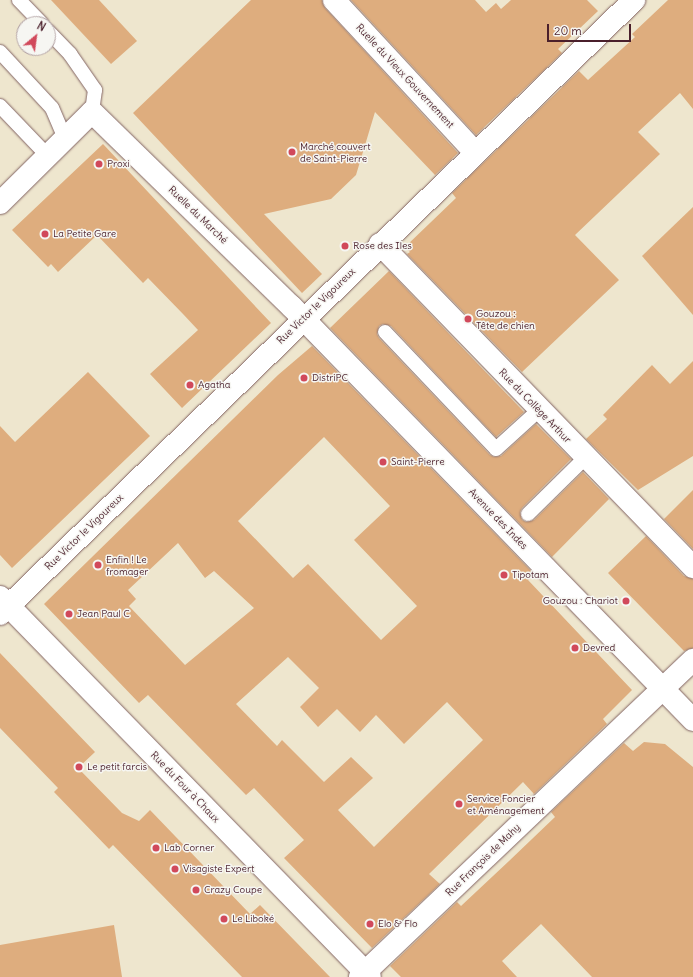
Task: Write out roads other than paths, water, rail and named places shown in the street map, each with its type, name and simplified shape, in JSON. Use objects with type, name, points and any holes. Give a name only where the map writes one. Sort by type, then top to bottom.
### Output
[{"type":"street","name":"Ruelle du Vieux Gouvernement","points":[[334,0],[475,152]]},
{"type":"street","name":"Rue Victor le Vigoureux","points":[[3,606],[634,0]]},
{"type":"street","points":[[0,203],[92,112]]},
{"type":"street","name":"Ruelle du Marché","points":[[92,112],[303,319]]},
{"type":"street","name":"Rue du Collège Arthur","points":[[380,244],[585,458],[693,567]]},
{"type":"street","name":"Avenue des Indes","points":[[303,319],[693,720]]},
{"type":"street","name":"Rue du Four à Chaux","points":[[3,606],[365,975]]},
{"type":"street","name":"Rue François de Mahy","points":[[365,975],[693,660]]},
{"type":"lane","points":[[19,0],[34,16]]},
{"type":"lane","points":[[56,39],[70,54],[95,90],[92,112]]},
{"type":"lane","points":[[0,52],[52,108],[65,139]]},
{"type":"lane","points":[[0,106],[48,156]]},
{"type":"lane","points":[[385,332],[496,449],[539,410]]},
{"type":"lane","points":[[528,514],[585,458]]},
{"type":"place","name":"Marché couvert de Saint-Pierre","points":[[292,152]]},
{"type":"place","name":"Proxi","points":[[99,164]]},
{"type":"place","name":"La Petite Gare","points":[[45,234]]},
{"type":"place","name":"Rose des Iles","points":[[345,246]]},
{"type":"place","name":"Gouzou : Tête de chien","points":[[468,319]]},
{"type":"place","name":"DistriPC","points":[[304,378]]},
{"type":"place","name":"Agatha","points":[[190,385]]},
{"type":"place","name":"Saint-Pierre","points":[[383,462]]},
{"type":"place","name":"Enfin ! Le fromager","points":[[98,565]]},
{"type":"place","name":"Tipotam","points":[[504,575]]},
{"type":"place","name":"Gouzou : Chariot","points":[[626,601]]},
{"type":"place","name":"Jean Paul C","points":[[69,614]]},
{"type":"place","name":"Devred","points":[[575,648]]},
{"type":"place","name":"Le petit farcis","points":[[79,767]]},
{"type":"place","name":"Service Foncier et Aménagement","points":[[459,804]]},
{"type":"place","name":"Lab Corner","points":[[156,848]]},
{"type":"place","name":"Visagiste Expert","points":[[175,869]]},
{"type":"place","name":"Crazy Coupe","points":[[196,890]]},
{"type":"place","name":"Le Liboké","points":[[224,919]]},
{"type":"place","name":"Elo & Flo","points":[[370,924]]}]
